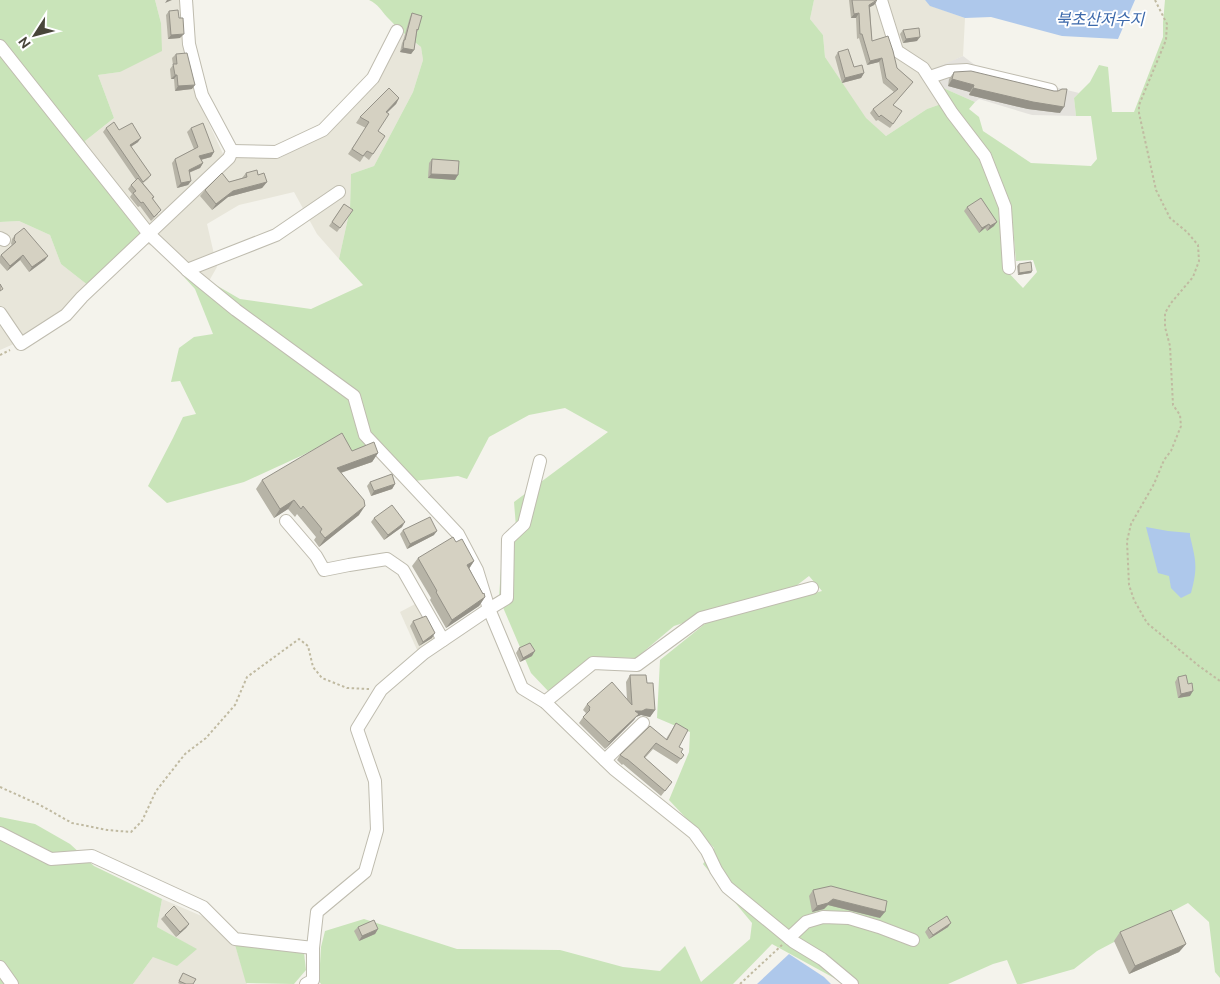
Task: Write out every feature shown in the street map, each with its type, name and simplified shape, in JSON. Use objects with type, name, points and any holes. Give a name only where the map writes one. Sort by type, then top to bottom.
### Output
[{"type":"street","points":[[186,0],[189,44],[202,95],[232,151]]},
{"type":"street","points":[[881,0],[896,51],[924,68],[952,113],[984,156],[1005,207],[1008,268]]},
{"type":"street","points":[[232,151],[276,152],[322,130],[352,102],[373,78],[397,31]]},
{"type":"street","points":[[0,46],[148,234],[187,270],[236,310],[354,396],[365,435],[458,534],[477,570],[489,609],[522,688],[545,702],[614,769],[694,833],[707,850],[716,870],[727,887],[794,942],[822,958],[852,984]]},
{"type":"street","points":[[930,77],[948,71],[967,70],[1051,90]]},
{"type":"street","points":[[0,314],[21,344],[66,314],[229,158],[232,151]]},
{"type":"street","points":[[187,270],[276,235],[339,192]]},
{"type":"street","points":[[306,984],[313,980],[313,948],[317,912],[365,872],[377,830],[375,781],[357,729],[381,690],[424,653],[508,598],[508,539],[524,524],[540,461]]},
{"type":"street","points":[[286,521],[316,556],[324,570],[387,559],[403,570],[443,640]]},
{"type":"street","points":[[545,702],[592,663],[637,665],[701,618],[812,588]]},
{"type":"street","points":[[605,760],[643,723]]},
{"type":"street","points":[[0,833],[51,859],[92,856],[203,907],[235,939],[313,948]]},
{"type":"street","points":[[789,938],[806,922],[823,917],[850,918],[913,940]]},
{"type":"street","points":[[0,967],[12,984]]},
{"type":"path","points":[[1155,0],[1167,24],[1166,40],[1139,105],[1139,113],[1156,190],[1170,218],[1187,232],[1198,245],[1199,260],[1193,277],[1164,313],[1165,327],[1170,346],[1173,405],[1180,415],[1181,426],[1171,451],[1164,460],[1154,484],[1131,524],[1128,541],[1130,585],[1134,600],[1147,623],[1220,681]]},
{"type":"path","points":[[0,787],[72,824],[131,832],[142,821],[156,792],[186,754],[206,738],[235,705],[247,677],[299,639],[308,646],[313,667],[322,678],[347,688],[381,690]]},
{"type":"path","points":[[740,984],[789,938]]},
{"type":"shaded area","points":[[155,0],[193,0],[199,102],[229,167],[239,155],[280,158],[333,128],[402,32],[421,47],[423,60],[413,92],[374,166],[351,174],[350,209],[339,259],[317,234],[294,192],[239,205],[207,224],[217,267],[209,281],[184,277],[156,247],[146,244],[139,232],[109,194],[85,141],[114,118],[98,75],[120,72],[161,23]]},
{"type":"shaded area","points":[[814,0],[925,0],[931,6],[965,18],[963,56],[933,70],[941,104],[927,109],[886,136],[866,119],[825,57],[823,35],[810,19]]},
{"type":"shaded area","points":[[963,56],[979,68],[1079,93],[1074,98],[1076,116],[1032,115],[979,99],[975,102],[941,87],[933,69]]},
{"type":"shaded area","points":[[19,221],[50,235],[61,264],[94,290],[71,319],[0,350],[0,222]]},
{"type":"shaded area","points":[[417,603],[438,639],[418,652],[400,612]]},
{"type":"shaded area","points":[[162,899],[204,917],[235,945],[247,984],[133,984],[153,957],[196,949],[157,927]]},
{"type":"green space","points":[[0,0],[155,0],[161,23],[162,51],[120,72],[98,75],[114,118],[85,141],[109,194],[139,232],[146,244],[89,286],[61,264],[50,235],[19,221],[0,222]]},
{"type":"green space","points":[[369,0],[814,0],[810,19],[823,35],[825,57],[866,118],[886,136],[927,109],[941,104],[981,159],[1000,207],[1004,268],[1023,288],[1037,272],[1033,260],[1016,261],[1011,207],[941,87],[975,102],[969,109],[979,117],[983,131],[1031,163],[1091,166],[1097,159],[1091,116],[1076,116],[1074,98],[1090,82],[1099,65],[1108,67],[1112,112],[1134,112],[1163,37],[1165,0],[1220,0],[1220,978],[1215,972],[1209,922],[1188,903],[1097,951],[1074,969],[1021,984],[1017,984],[1007,960],[993,964],[948,984],[845,984],[772,944],[733,984],[321,984],[319,981],[321,947],[325,931],[364,919],[457,949],[560,950],[623,967],[660,971],[685,946],[701,982],[750,939],[752,923],[703,864],[714,848],[669,800],[689,752],[690,732],[657,718],[660,660],[706,623],[822,591],[809,576],[796,586],[674,626],[636,658],[597,657],[549,692],[531,673],[499,598],[503,538],[516,527],[514,502],[608,432],[565,408],[529,415],[489,437],[467,479],[458,476],[414,481],[375,452],[347,451],[343,434],[244,482],[167,503],[148,486],[183,417],[196,414],[180,381],[171,382],[179,348],[194,337],[213,334],[195,289],[184,277],[209,281],[240,299],[311,309],[363,285],[339,259],[350,209],[351,174],[374,166],[413,92],[423,60],[421,47],[395,25],[377,5]]},
{"type":"green space","points":[[0,817],[35,824],[70,844],[94,866],[162,899],[157,927],[197,949],[177,966],[153,957],[133,984],[0,984]]},
{"type":"green space","points":[[235,945],[304,953],[306,970],[294,984],[246,983]]},
{"type":"water","name":"북초산저수지","points":[[925,0],[1135,0],[1118,39],[1062,36],[991,17],[965,18],[930,6]]},
{"type":"water","points":[[1146,527],[1190,533],[1195,564],[1195,577],[1191,593],[1181,598],[1171,588],[1169,576],[1158,573]]},
{"type":"water","points":[[789,954],[824,977],[831,984],[757,984]]},
{"type":"building","points":[[852,0],[877,0],[869,5],[872,41],[888,36],[897,68],[913,82],[893,105],[902,111],[893,124],[881,115],[879,117],[873,109],[898,89],[886,78],[882,58],[870,61],[862,34],[860,34],[859,13],[854,14]]},
{"type":"building","points":[[178,10],[179,18],[183,18],[184,34],[171,35],[169,11]]},
{"type":"building","points":[[412,13],[422,16],[417,29],[414,50],[403,48]]},
{"type":"building","points":[[919,28],[920,37],[906,39],[903,30]]},
{"type":"building","points":[[848,49],[854,67],[862,65],[864,73],[845,78],[838,52]]},
{"type":"building","points":[[187,53],[195,85],[178,86],[173,64],[177,64],[176,54]]},
{"type":"building","points":[[971,71],[1054,91],[1067,89],[1064,107],[973,88],[974,85],[952,79],[954,72]]},
{"type":"building","points":[[389,88],[399,98],[386,112],[389,114],[378,131],[385,136],[373,154],[367,151],[363,156],[352,149],[369,122],[360,117]]},
{"type":"building","points":[[114,122],[119,130],[132,123],[141,138],[130,145],[151,175],[143,182],[106,128]]},
{"type":"building","points":[[203,123],[214,152],[199,156],[203,163],[189,170],[191,181],[181,183],[175,159],[198,147],[191,128]]},
{"type":"building","points":[[432,159],[459,161],[458,175],[431,174]]},
{"type":"building","points":[[257,170],[258,175],[264,173],[267,182],[233,191],[216,204],[205,190],[222,173],[229,182],[247,177],[246,173]]},
{"type":"building","points":[[138,178],[154,197],[152,198],[161,210],[154,217],[143,202],[141,203],[133,193],[136,191],[131,185]]},
{"type":"building","points":[[981,198],[997,222],[982,228],[967,207]]},
{"type":"building","points":[[344,204],[353,210],[340,228],[332,222]]},
{"type":"building","points":[[24,228],[48,256],[32,267],[23,255],[10,266],[1,255],[16,242],[14,240],[15,235]]},
{"type":"building","points":[[1031,262],[1032,271],[1019,273],[1019,264]]},
{"type":"building","points":[[342,433],[352,451],[374,442],[378,453],[337,468],[364,500],[365,506],[325,538],[320,532],[322,529],[303,506],[301,509],[294,500],[280,509],[262,480]]},
{"type":"building","points":[[392,474],[395,484],[374,491],[370,482]]},
{"type":"building","points":[[392,505],[405,522],[388,535],[374,518]]},
{"type":"building","points":[[430,517],[437,531],[410,544],[403,530]]},
{"type":"building","points":[[453,537],[456,542],[462,539],[474,561],[467,565],[485,597],[452,620],[418,558]]},
{"type":"building","points":[[426,616],[435,633],[423,642],[413,621]]},
{"type":"building","points":[[530,643],[535,651],[523,658],[519,648]]},
{"type":"building","points":[[630,675],[646,675],[647,683],[653,683],[655,710],[635,711],[639,714],[609,742],[583,717],[590,710],[587,704],[612,682],[632,705]]},
{"type":"building","points":[[1186,675],[1188,684],[1192,683],[1193,691],[1181,694],[1178,677]]},
{"type":"building","points":[[676,723],[688,730],[679,747],[683,749],[681,752],[684,755],[681,759],[656,743],[644,757],[672,782],[665,791],[620,755],[650,726],[667,740]]},
{"type":"building","points":[[831,886],[887,901],[885,912],[833,899],[828,903],[817,906],[813,890]]},
{"type":"building","points":[[174,906],[189,924],[180,932],[165,915]]},
{"type":"building","points":[[1171,910],[1186,944],[1135,966],[1120,932]]},
{"type":"building","points":[[947,916],[951,923],[933,935],[928,928]]},
{"type":"building","points":[[374,920],[378,929],[362,936],[358,927]]},
{"type":"building","points":[[183,973],[196,979],[193,984],[179,981]]}]
